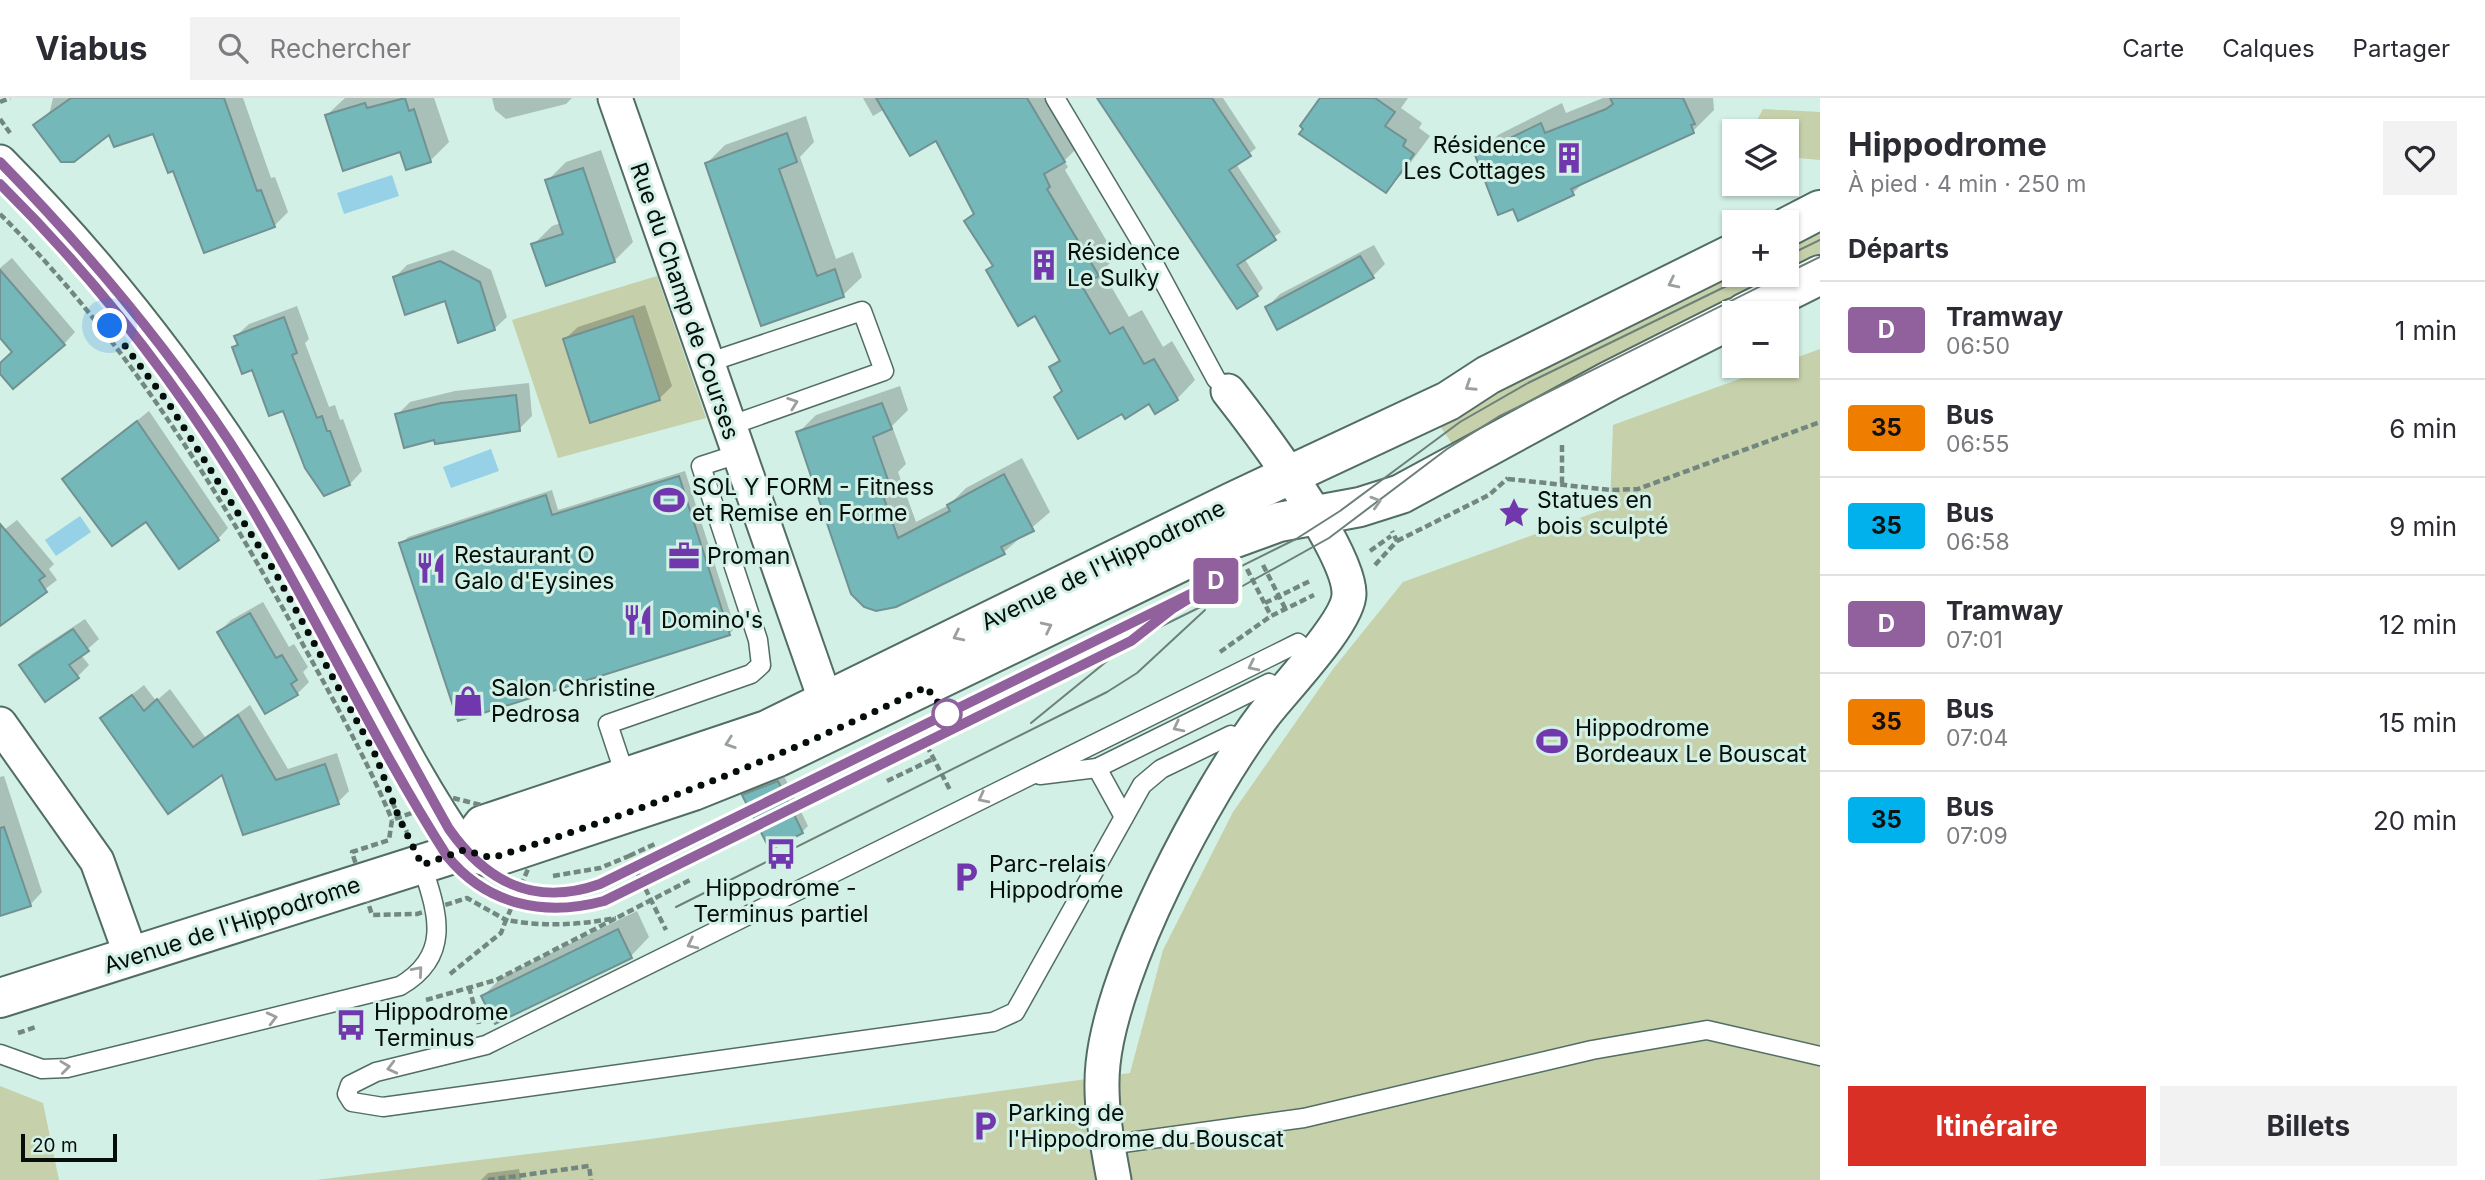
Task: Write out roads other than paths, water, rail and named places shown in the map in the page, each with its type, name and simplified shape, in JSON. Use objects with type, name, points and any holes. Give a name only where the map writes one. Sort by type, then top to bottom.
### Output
[{"type":"street","name":"Rue du Champ de Courses","points":[[615,98],[826,702]]},
{"type":"street","points":[[0,162],[116,287],[228,439],[300,559],[440,813],[464,850]]},
{"type":"street","points":[[1799,221],[1820,210]]},
{"type":"street","name":"Avenue de l'Hippodrome","points":[[0,998],[422,865],[464,850],[483,825],[767,730],[1448,401],[1488,375],[1722,259]]},
{"type":"street","points":[[1768,301],[1820,275]]},
{"type":"street","name":"Avenue de l'Hippodrome","points":[[464,850],[492,858],[734,775],[872,713],[1183,559],[1247,532],[1360,507],[1401,494],[1609,381],[1722,324]]},
{"type":"street","points":[[1114,1180],[1108,1145],[1102,1066],[1117,1000],[1160,895],[1200,818],[1245,744],[1334,629],[1348,603],[1349,593],[1343,565],[1255,425],[1228,391]]},
{"type":"street","points":[[734,775],[822,720],[826,713],[826,702],[839,709],[872,713]]},
{"type":"street","points":[[0,724],[97,861],[132,958]]},
{"type":"lane","points":[[1055,98],[1153,262],[1216,379],[1228,391]]},
{"type":"lane","points":[[626,778],[608,724],[751,674],[761,665],[758,640],[701,466],[733,440],[884,371],[862,311],[707,363]]},
{"type":"lane","points":[[1245,744],[1231,735],[1161,769],[1142,785],[1015,1012],[1007,1017],[993,1022],[383,1107],[352,1102],[348,1094],[351,1085],[376,1072],[486,1045],[1298,643],[1312,655]]},
{"type":"lane","points":[[1023,778],[1097,768],[1269,683],[1282,693]]},
{"type":"lane","points":[[1097,768],[1124,817]]},
{"type":"lane","points":[[0,1054],[42,1069],[67,1068],[400,986],[414,978],[424,965],[438,929],[436,908],[422,865]]},
{"type":"lane","points":[[1108,1145],[1304,1118],[1592,1050],[1689,1031],[1707,1030],[1820,1056]]},
{"type":"water","points":[[392,175],[399,196],[344,214],[337,193]]},
{"type":"water","points":[[491,449],[499,471],[451,488],[443,467]]},
{"type":"water","points":[[80,516],[91,532],[56,556],[45,540]]},
{"type":"tram line","points":[[0,162],[108,281],[206,408],[299,556],[436,810],[461,847],[490,874],[509,884],[545,893],[580,889],[635,868],[1296,539],[1340,511],[1460,422],[1528,383],[1724,287]]},
{"type":"tram line","name":"D","points":[[0,162],[116,287],[191,387],[228,439],[300,559],[449,829],[478,865],[490,874],[520,888],[550,894],[578,892],[600,884],[1219,580],[1172,609],[1131,641],[604,901],[581,907],[546,909],[500,898],[458,870],[434,836],[251,507],[178,397],[104,298],[0,184]]},
{"type":"tram line","points":[[0,184],[104,298],[198,423],[253,510],[396,771],[447,856],[463,873],[498,896],[539,906],[560,907],[604,901],[1239,588],[1329,538],[1447,449],[1498,417],[1759,287]]},
{"type":"tram line","points":[[1799,250],[1820,240]]},
{"type":"tram line","points":[[1799,267],[1820,257]]},
{"type":"tram line","points":[[676,907],[1107,692],[1137,673],[1205,610]]},
{"type":"tram line","points":[[1031,723],[1112,657]]},
{"type":"place","name":"Résidence Les Cottages","points":[[1569,158]]},
{"type":"place","name":"Résidence Le Sulky","points":[[1044,265]]},
{"type":"place","name":"SOL Y FORM - Fitness et Remise en Forme","points":[[669,500]]},
{"type":"place","name":"Statues en bois sculpté","points":[[1514,513]]},
{"type":"place","name":"Proman","points":[[684,556]]},
{"type":"place","name":"Restaurant O Galo d'Eysines","points":[[431,568]]},
{"type":"place","name":"Domino's","points":[[638,620]]},
{"type":"place","name":"Salon Christine Pedrosa","points":[[468,701]]},
{"type":"place","name":"Hippodrome Bordeaux Le Bouscat","points":[[1552,741]]},
{"type":"place","name":"Hippodrome - Terminus partiel","points":[[781,854]]},
{"type":"place","name":"Parc-relais Hippodrome","points":[[966,877]]},
{"type":"place","name":"Hippodrome Terminus","points":[[351,1025]]},
{"type":"place","name":"Parking de l'Hippodrome du Bouscat","points":[[985,1126]]}]
